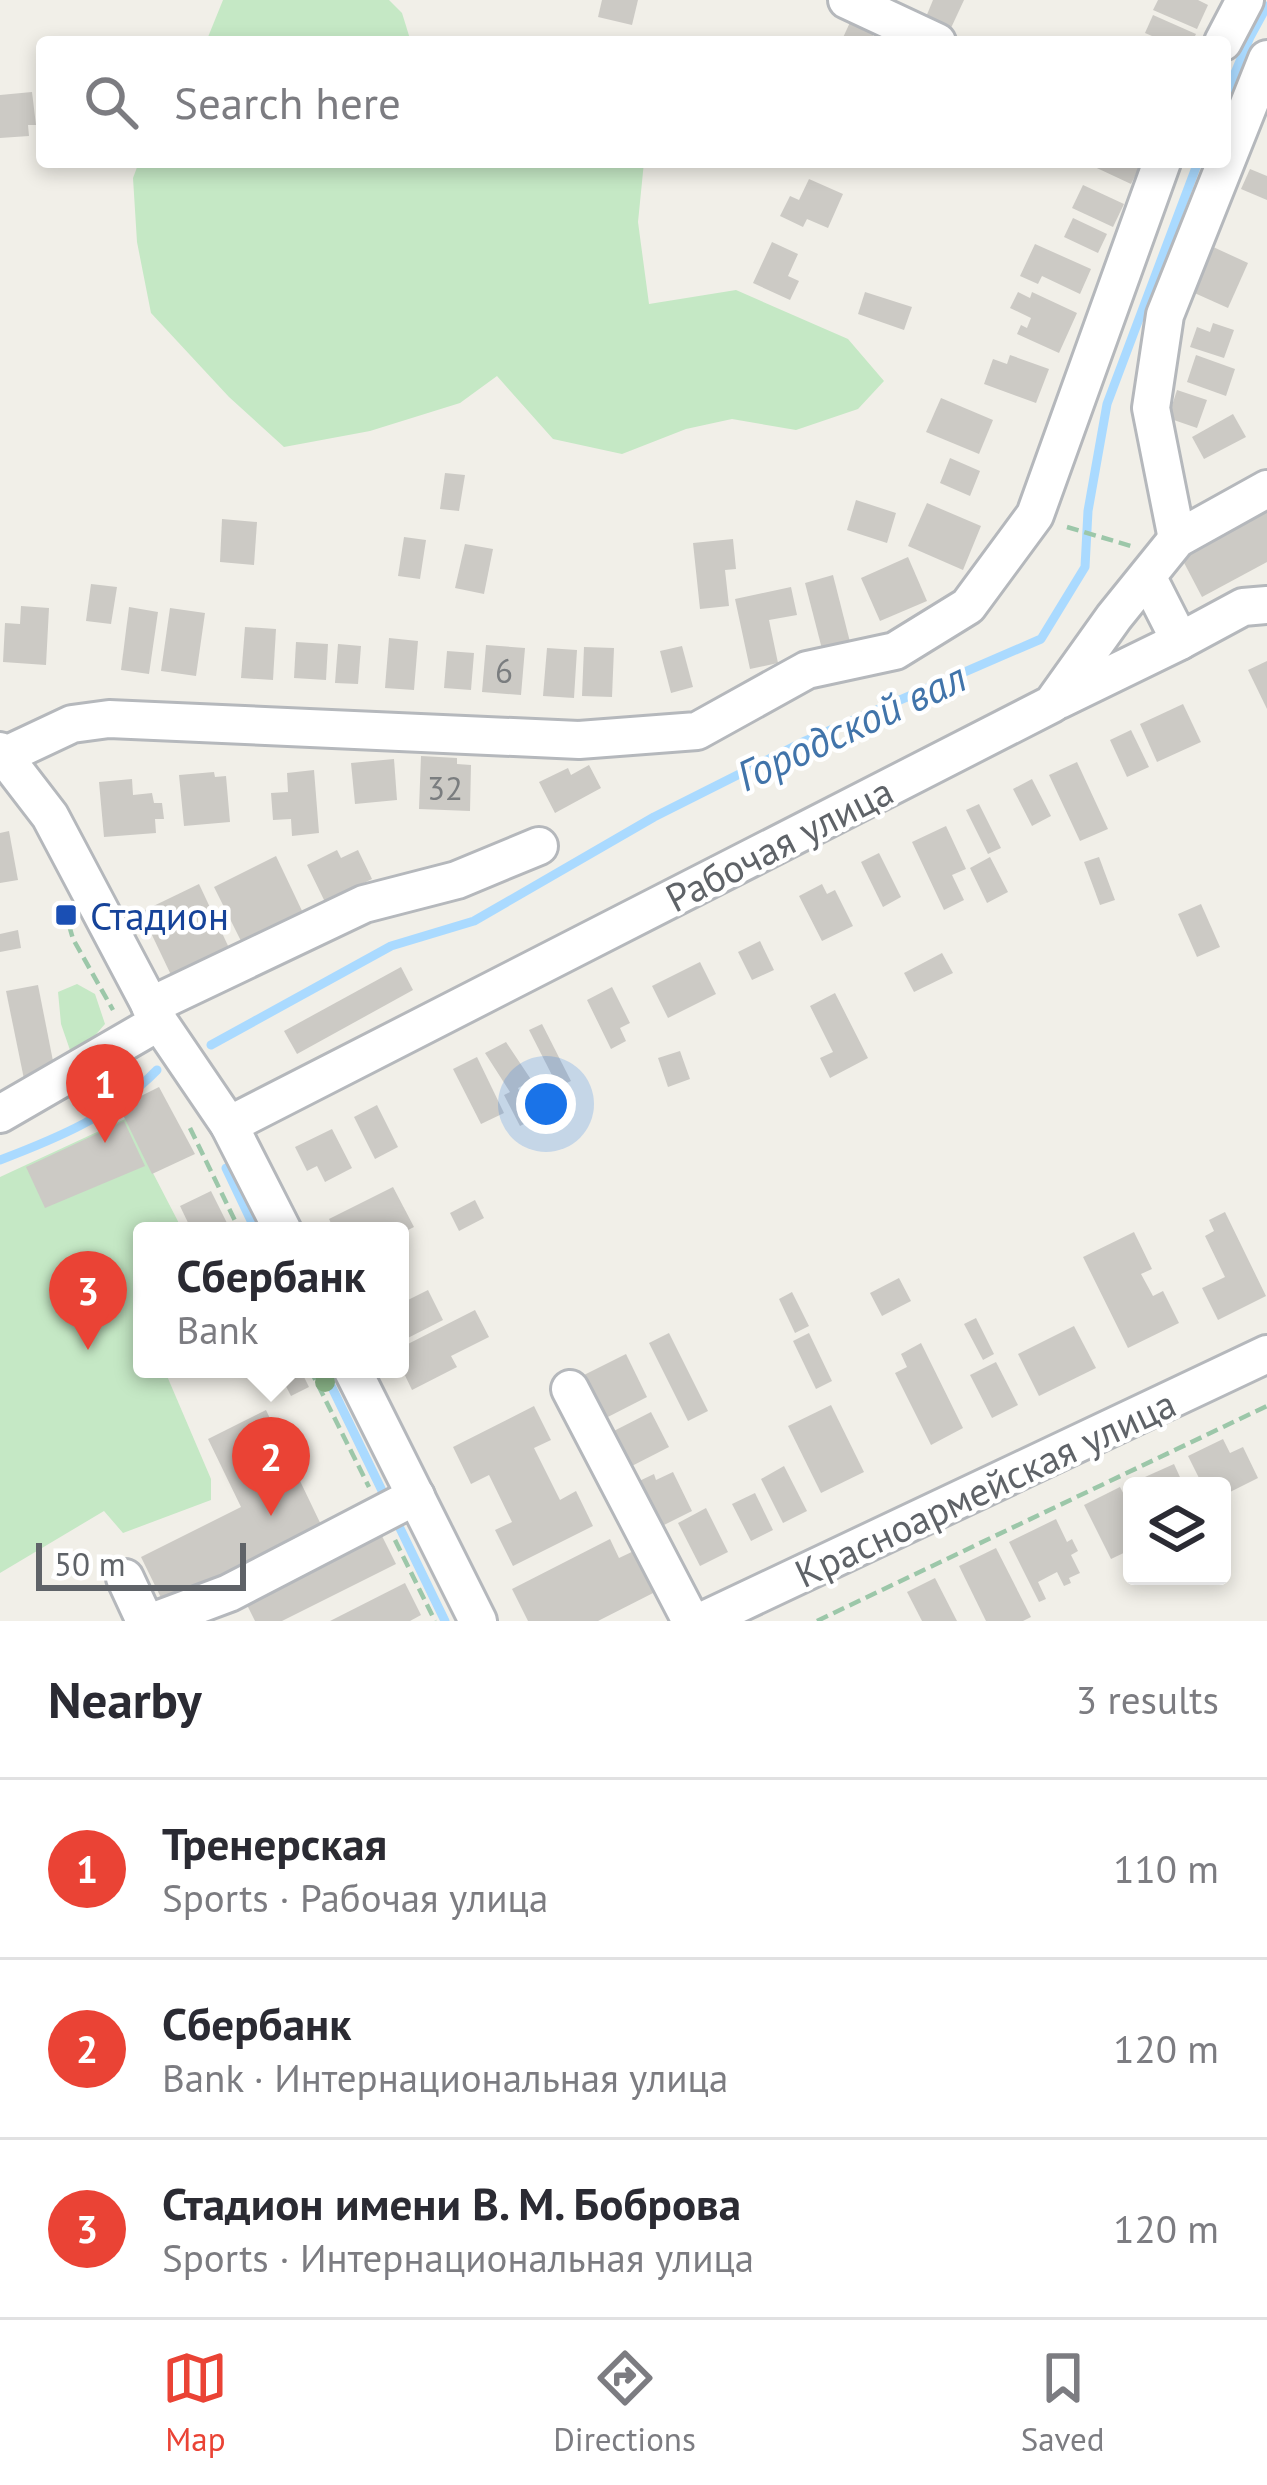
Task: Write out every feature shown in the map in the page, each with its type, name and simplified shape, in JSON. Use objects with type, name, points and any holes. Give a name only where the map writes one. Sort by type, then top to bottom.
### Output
[{"type":"street","points":[[847,0],[925,36]]},
{"type":"street","points":[[1226,36],[1246,0]]},
{"type":"street","points":[[1231,149],[1267,58]]},
{"type":"street","points":[[278,1222],[229,1125],[154,1014],[50,816],[3,753],[72,724],[109,718],[579,740],[697,731],[807,670],[896,651],[968,606],[1035,515],[1160,168]]},
{"type":"street","points":[[1177,538],[1150,408],[1165,315],[1223,168]]},
{"type":"street","name":"Рабочая улица","points":[[229,1125],[1052,704],[1177,538],[1267,489]]},
{"type":"street","points":[[1148,578],[1180,641]]},
{"type":"street","points":[[1052,704],[1243,608],[1267,605]]},
{"type":"street","points":[[0,1114],[154,1014],[364,904],[457,880],[538,846]]},
{"type":"street","name":"Красноармейская улица","points":[[702,1621],[1267,1354]]},
{"type":"street","points":[[357,1378],[478,1621]]},
{"type":"street","points":[[570,1389],[691,1621]]},
{"type":"street","points":[[154,1621],[229,1593],[416,1496]]},
{"type":"street","points":[[124,1578],[145,1621]]},
{"type":"path","points":[[1070,529],[1116,541]]},
{"type":"path","points":[[217,1184],[236,1222]]},
{"type":"path","points":[[314,1378],[434,1621]]},
{"type":"path","points":[[817,1621],[1267,1406]]},
{"type":"green space","points":[[223,0],[389,0],[402,13],[409,36],[208,36]]},
{"type":"green space","points":[[137,168],[643,168],[638,222],[649,304],[736,290],[848,339],[884,381],[858,409],[796,430],[732,419],[686,429],[622,454],[553,439],[497,376],[460,403],[370,431],[284,447],[229,397],[151,313],[137,242],[133,178]]},
{"type":"green space","points":[[77,984],[95,994],[105,1024],[85,1047],[70,1050],[58,992]]},
{"type":"green space","points":[[125,1119],[178,1222],[133,1222],[133,1378],[168,1378],[211,1479],[211,1500],[123,1533],[104,1511],[0,1573],[0,1177]]},
{"type":"building","points":[[602,0],[638,0],[632,25],[598,17]]},
{"type":"building","points":[[933,0],[964,0],[951,28],[926,17]]},
{"type":"building","points":[[1158,0],[1198,0],[1208,5],[1197,29],[1153,10]]},
{"type":"building","points":[[1153,15],[1196,34],[1152,36],[1145,33]]},
{"type":"building","points":[[852,18],[877,28],[873,36],[844,36]]},
{"type":"building","points":[[32,92],[36,125],[28,125],[29,136],[0,138],[0,95]]},
{"type":"building","points":[[1097,168],[1139,168],[1131,184]]},
{"type":"building","points":[[1250,169],[1267,176],[1267,200],[1241,189]]},
{"type":"building","points":[[809,179],[843,194],[828,228],[807,219],[803,227],[780,216],[790,196],[799,200]]},
{"type":"building","points":[[1083,185],[1124,204],[1113,227],[1072,208]]},
{"type":"building","points":[[1073,218],[1107,234],[1098,253],[1064,237]]},
{"type":"building","points":[[772,242],[798,254],[788,276],[799,281],[790,300],[753,283]]},
{"type":"building","points":[[1035,244],[1091,269],[1080,294],[1042,276],[1038,284],[1020,276]]},
{"type":"building","points":[[1211,246],[1248,263],[1228,308],[1190,291]]},
{"type":"building","points":[[865,292],[912,307],[904,330],[858,314]]},
{"type":"building","points":[[1018,292],[1030,298],[1032,292],[1077,313],[1059,353],[1017,334],[1031,318],[1010,308]]},
{"type":"building","points":[[1213,323],[1234,330],[1224,358],[1190,347],[1197,327],[1210,332]]},
{"type":"building","points":[[1010,355],[1049,369],[1036,403],[984,384],[993,359],[1007,364]]},
{"type":"building","points":[[1196,355],[1235,369],[1226,396],[1187,382]]},
{"type":"building","points":[[1177,390],[1207,400],[1197,428],[1168,418]]},
{"type":"building","points":[[941,398],[993,420],[979,454],[926,432]]},
{"type":"building","points":[[1233,414],[1246,437],[1204,459],[1192,437]]},
{"type":"building","points":[[950,458],[980,471],[970,496],[940,483]]},
{"type":"building","points":[[445,473],[465,475],[459,511],[440,509]]},
{"type":"building","points":[[856,500],[896,513],[887,543],[847,530]]},
{"type":"building","points":[[927,503],[981,526],[963,570],[908,546]]},
{"type":"building","points":[[1267,511],[1267,562],[1202,597],[1181,557]]},
{"type":"building","points":[[222,519],[257,522],[254,565],[220,562]]},
{"type":"building","points":[[404,537],[426,540],[420,579],[398,576]]},
{"type":"building","points":[[733,539],[736,569],[725,570],[729,606],[700,609],[693,543]]},
{"type":"building","points":[[465,544],[493,549],[484,594],[455,588]]},
{"type":"building","points":[[908,557],[927,601],[880,621],[861,578]]},
{"type":"building","points":[[833,575],[850,642],[822,649],[805,583]]},
{"type":"building","points":[[91,584],[117,587],[111,624],[86,621]]},
{"type":"building","points":[[791,587],[797,615],[769,620],[778,663],[750,669],[735,599]]},
{"type":"building","points":[[21,606],[49,608],[46,665],[3,662],[5,623],[20,624]]},
{"type":"building","points":[[129,607],[158,612],[149,674],[121,670]]},
{"type":"building","points":[[170,608],[205,613],[196,676],[161,671]]},
{"type":"building","points":[[245,627],[276,629],[273,680],[241,678]]},
{"type":"building","points":[[389,638],[418,641],[414,690],[385,688]]},
{"type":"building","points":[[296,642],[328,644],[326,680],[294,678]]},
{"type":"building","points":[[338,644],[361,646],[358,684],[335,683]]},
{"type":"building","points":[[486,645],[525,648],[521,695],[482,692]]},
{"type":"building","points":[[682,646],[693,687],[671,693],[660,651]]},
{"type":"building","points":[[584,647],[614,648],[612,697],[582,696]]},
{"type":"building","points":[[547,648],[577,650],[574,698],[543,696]]},
{"type":"building","points":[[447,651],[474,653],[471,690],[444,688]]},
{"type":"building","points":[[1267,661],[1267,709],[1248,670]]},
{"type":"building","points":[[1183,704],[1201,742],[1157,762],[1140,724]]},
{"type":"building","points":[[1131,730],[1149,767],[1127,777],[1110,740]]},
{"type":"building","points":[[421,756],[457,758],[457,764],[471,765],[470,811],[419,809]]},
{"type":"building","points":[[394,759],[397,800],[355,804],[351,763]]},
{"type":"building","points":[[1077,762],[1108,829],[1080,841],[1049,775]]},
{"type":"building","points":[[589,765],[601,788],[555,813],[539,782],[568,768],[571,775]]},
{"type":"building","points":[[314,770],[319,833],[292,836],[291,819],[273,820],[271,793],[288,792],[287,773]]},
{"type":"building","points":[[214,772],[215,777],[226,776],[230,822],[184,826],[179,775]]},
{"type":"building","points":[[132,779],[133,795],[152,793],[154,803],[162,803],[164,819],[155,819],[156,833],[104,837],[99,782]]},
{"type":"building","points":[[1032,779],[1051,816],[1032,826],[1013,789]]},
{"type":"building","points":[[979,804],[1001,848],[988,854],[966,810]]},
{"type":"building","points":[[946,826],[966,869],[952,875],[964,900],[944,910],[912,842]]},
{"type":"building","points":[[9,831],[18,880],[0,883],[0,833]]},
{"type":"building","points":[[337,850],[341,858],[358,850],[372,879],[325,902],[307,865]]},
{"type":"building","points":[[879,853],[901,897],[883,907],[861,862]]},
{"type":"building","points":[[276,856],[304,915],[243,945],[214,887]]},
{"type":"building","points":[[990,857],[1008,892],[987,903],[970,868]]},
{"type":"building","points":[[1099,857],[1115,900],[1100,905],[1084,862]]},
{"type":"building","points":[[199,884],[230,950],[172,977],[141,912]]},
{"type":"building","points":[[822,884],[827,894],[835,890],[853,926],[822,941],[799,896]]},
{"type":"building","points":[[1201,904],[1220,947],[1197,957],[1178,914]]},
{"type":"building","points":[[18,930],[21,948],[0,952],[0,934]]},
{"type":"building","points":[[760,941],[774,970],[752,980],[738,952]]},
{"type":"building","points":[[942,953],[953,973],[914,992],[904,973]]},
{"type":"building","points":[[700,962],[716,994],[668,1018],[652,986]]},
{"type":"building","points":[[401,967],[413,990],[297,1054],[284,1031]]},
{"type":"building","points":[[38,985],[53,1061],[24,1079],[6,991]]},
{"type":"building","points":[[612,987],[630,1023],[620,1028],[626,1041],[611,1049],[587,1000]]},
{"type":"building","points":[[835,993],[868,1058],[830,1078],[820,1058],[833,1052],[810,1006]]},
{"type":"building","points":[[542,1024],[571,1081],[558,1087],[529,1030]]},
{"type":"building","points":[[506,1042],[532,1081],[518,1088],[534,1119],[520,1126],[504,1095],[510,1092],[485,1053]]},
{"type":"building","points":[[680,1051],[690,1079],[668,1087],[658,1058]]},
{"type":"building","points":[[477,1057],[504,1113],[481,1124],[453,1069]]},
{"type":"building","points":[[159,1087],[195,1154],[152,1174],[119,1107]]},
{"type":"building","points":[[377,1105],[398,1147],[375,1159],[354,1117]]},
{"type":"building","points":[[124,1121],[145,1166],[45,1208],[26,1167]]},
{"type":"building","points":[[332,1129],[352,1168],[325,1182],[317,1166],[307,1171],[295,1147]]},
{"type":"building","points":[[393,1187],[414,1227],[409,1230],[409,1222],[329,1219]]},
{"type":"building","points":[[211,1191],[226,1222],[188,1222],[180,1206]]},
{"type":"building","points":[[475,1200],[484,1218],[459,1231],[450,1213]]},
{"type":"building","points":[[1225,1212],[1266,1296],[1218,1320],[1202,1288],[1225,1277],[1205,1236],[1214,1231],[1209,1220]]},
{"type":"building","points":[[1134,1232],[1152,1269],[1141,1274],[1153,1296],[1163,1291],[1179,1323],[1128,1348],[1083,1257]]},
{"type":"building","points":[[899,1278],[911,1301],[882,1316],[870,1293]]},
{"type":"building","points":[[428,1290],[443,1320],[409,1337],[409,1300]]},
{"type":"building","points":[[792,1292],[809,1326],[795,1333],[779,1299]]},
{"type":"building","points":[[475,1310],[489,1337],[451,1356],[457,1367],[412,1390],[406,1378],[409,1343]]},
{"type":"building","points":[[976,1318],[994,1354],[983,1360],[964,1324]]},
{"type":"building","points":[[1074,1326],[1096,1368],[1039,1396],[1018,1354]]},
{"type":"building","points":[[669,1333],[708,1411],[688,1421],[649,1343]]},
{"type":"building","points":[[809,1333],[832,1381],[816,1389],[793,1341]]},
{"type":"building","points":[[921,1343],[963,1428],[931,1445],[895,1373],[907,1367],[901,1354]]},
{"type":"building","points":[[626,1354],[647,1397],[598,1422],[576,1379]]},
{"type":"building","points":[[996,1362],[1018,1405],[992,1418],[970,1375]]},
{"type":"building","points":[[282,1378],[304,1378],[309,1387],[291,1396]]},
{"type":"building","points":[[831,1405],[864,1472],[821,1493],[788,1426]]},
{"type":"building","points":[[534,1406],[551,1440],[534,1448],[560,1500],[576,1491],[593,1526],[513,1566],[495,1530],[512,1522],[489,1475],[471,1484],[453,1447]]},
{"type":"building","points":[[266,1410],[325,1533],[167,1610],[141,1557],[241,1507],[208,1439]]},
{"type":"building","points":[[651,1412],[669,1447],[624,1470],[606,1435]]},
{"type":"building","points":[[1223,1439],[1230,1453],[1243,1447],[1258,1478],[1231,1492],[1231,1477],[1198,1477],[1188,1456]]},
{"type":"building","points":[[1174,1464],[1180,1477],[1145,1477]]},
{"type":"building","points":[[784,1466],[807,1511],[783,1523],[761,1479]]},
{"type":"building","points":[[673,1472],[692,1511],[658,1528],[635,1483]]},
{"type":"building","points":[[1120,1487],[1123,1553],[1111,1559],[1084,1505]]},
{"type":"building","points":[[755,1493],[773,1530],[751,1541],[732,1504]]},
{"type":"building","points":[[706,1508],[728,1552],[700,1566],[678,1523]]},
{"type":"building","points":[[1056,1519],[1067,1542],[1072,1539],[1078,1551],[1071,1555],[1080,1573],[1064,1586],[1057,1572],[1038,1582],[1046,1599],[1039,1602],[1009,1542]]},
{"type":"building","points":[[382,1536],[396,1564],[282,1621],[255,1621],[246,1603]]},
{"type":"building","points":[[610,1539],[619,1558],[638,1549],[659,1590],[598,1621],[528,1621],[512,1589]]},
{"type":"building","points":[[996,1548],[1031,1617],[1023,1621],[986,1621],[959,1566]]},
{"type":"building","points":[[935,1578],[957,1621],[922,1621],[907,1592]]},
{"type":"building","points":[[405,1583],[421,1615],[410,1621],[330,1621]]},
{"type":"waterway","name":"Городской вал","points":[[1231,83],[1267,6]]},
{"type":"waterway","name":"Городской вал","points":[[211,1045],[391,946],[474,921],[654,817],[803,742],[1041,639],[1085,567],[1088,511],[1107,404],[1196,168]]},
{"type":"waterway","name":"Городской вал","points":[[0,1160],[103,1112],[157,1070]]},
{"type":"waterway","points":[[226,1168],[252,1222]]},
{"type":"waterway","points":[[327,1378],[388,1503]]},
{"type":"waterway","points":[[395,1518],[445,1621]]},
{"type":"place","name":"Стадион","points":[[66,915]]},
{"type":"place","name":"Тренерская","points":[[105,1143]]},
{"type":"place","name":"Стадион имени В. М. Боброва","points":[[88,1350]]},
{"type":"place","name":"Сбербанк","points":[[271,1516]]}]
